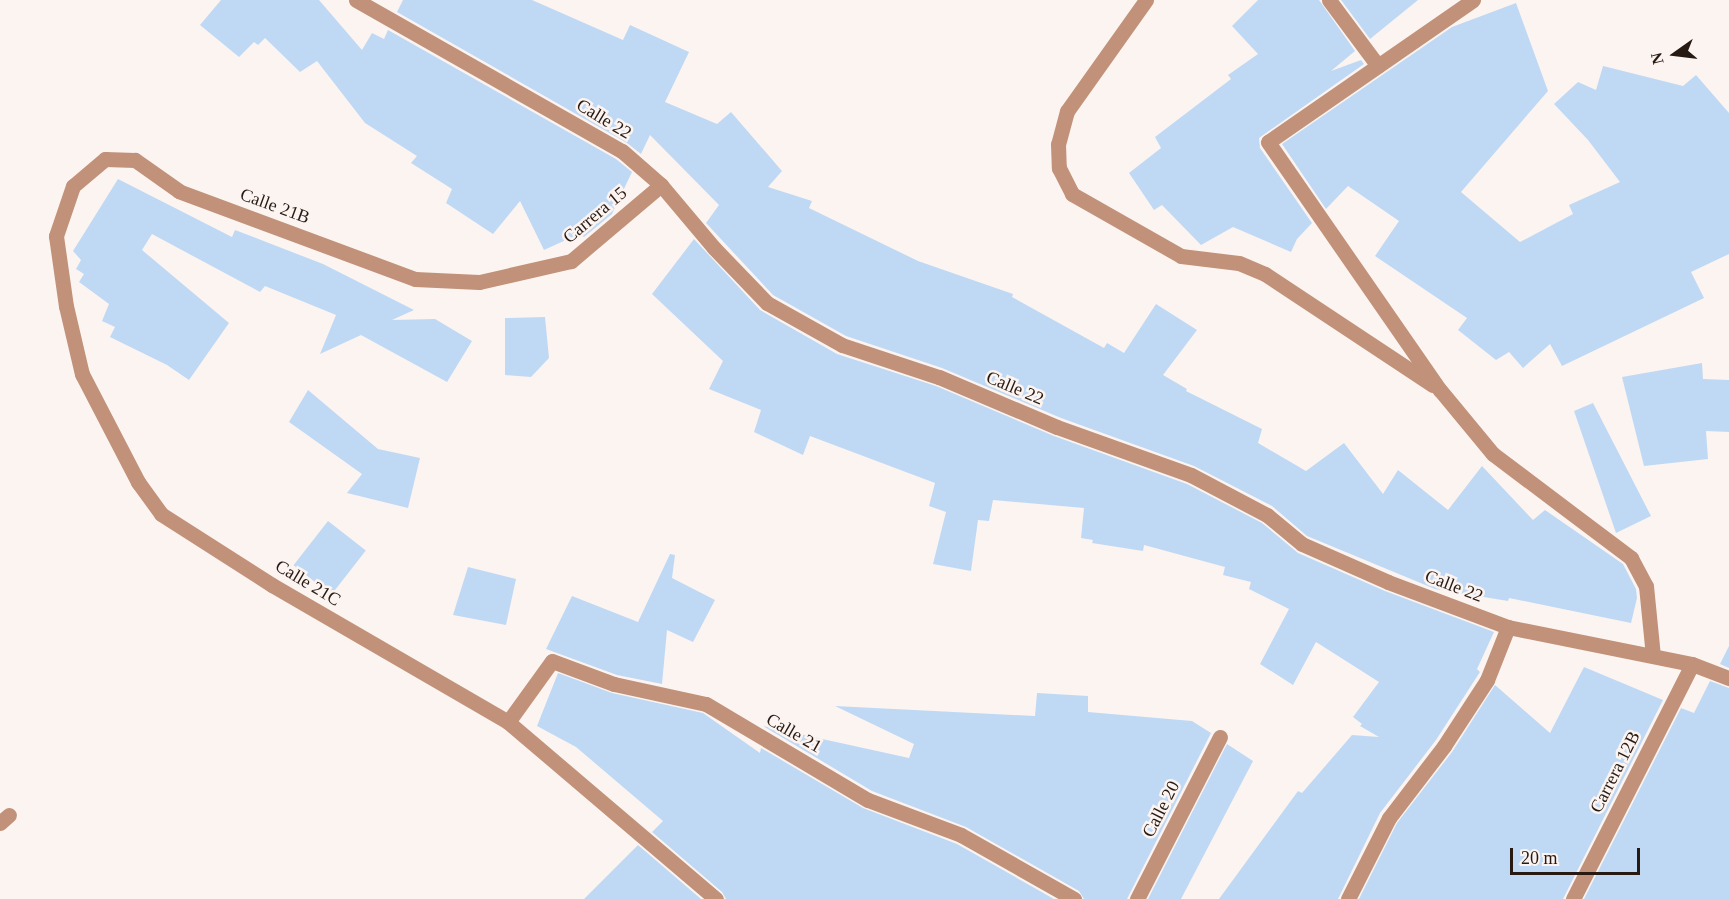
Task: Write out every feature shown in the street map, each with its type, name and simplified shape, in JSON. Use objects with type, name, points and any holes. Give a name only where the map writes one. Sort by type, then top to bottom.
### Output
[{"type":"street","name":"Calle 22","points":[[356,0],[622,151],[661,185],[714,248],[767,303],[842,345],[939,377],[1057,427],[1191,475],[1267,514],[1302,544],[1388,582],[1508,627],[1692,664],[1729,678]]},
{"type":"street","points":[[1146,0],[1067,111],[1059,144],[1059,168],[1072,194],[1181,256],[1239,263],[1265,274],[1440,390]]},
{"type":"street","points":[[1329,0],[1378,66]]},
{"type":"street","points":[[1473,0],[1268,142],[1440,390],[1493,454],[1631,558],[1646,586],[1653,656]]},
{"type":"street","name":"Calle 21B","points":[[73,186],[105,159],[135,160],[179,191],[415,279],[479,282]]},
{"type":"street","name":"Carrera 15","points":[[479,282],[571,261],[661,185]]},
{"type":"street","name":"Calle 21C","points":[[73,186],[56,236],[66,306],[82,374],[138,482],[161,514],[272,585],[508,722],[717,899]]},
{"type":"street","points":[[1348,899],[1389,818],[1444,746],[1487,680],[1508,627]]},
{"type":"street","name":"Calle 21","points":[[508,722],[552,661],[614,684],[706,704],[868,800],[962,835],[1074,899]]},
{"type":"street","name":"Carrera 12B","points":[[1573,899],[1692,664]]},
{"type":"street","name":"Calle 20","points":[[1137,899],[1220,737]]},
{"type":"building","points":[[221,0],[319,0],[362,50],[372,33],[384,39],[388,30],[616,159],[632,172],[612,214],[584,237],[579,234],[544,250],[520,201],[493,234],[446,203],[452,189],[411,163],[417,156],[365,123],[317,61],[300,72],[265,38],[258,45],[254,42],[239,57],[200,25]]},
{"type":"building","points":[[403,0],[532,0],[623,40],[630,25],[689,52],[665,102],[717,124],[731,112],[782,171],[768,187],[812,201],[809,208],[918,261],[1013,294],[1012,297],[1104,348],[1107,343],[1124,353],[1156,304],[1197,330],[1163,375],[1187,389],[1186,391],[1262,429],[1258,443],[1306,471],[1344,443],[1383,494],[1398,470],[1448,510],[1482,466],[1533,520],[1545,510],[1623,564],[1636,589],[1637,598],[1631,623],[1509,598],[1508,601],[1435,589],[1307,536],[1272,506],[1194,466],[1061,418],[942,368],[846,336],[773,295],[706,223],[719,205],[650,135],[641,154],[627,143],[397,12]]},
{"type":"building","points":[[1258,0],[1319,0],[1355,51],[1331,71],[1361,60],[1364,64],[1259,138],[1260,148],[1312,223],[1297,239],[1291,252],[1233,227],[1201,245],[1162,205],[1154,210],[1129,173],[1161,148],[1155,137],[1231,79],[1228,75],[1258,54],[1232,26]]},
{"type":"building","points":[[1341,0],[1418,0],[1370,39]]},
{"type":"building","points":[[1516,3],[1548,91],[1461,192],[1520,242],[1573,214],[1569,205],[1620,182],[1588,140],[1554,104],[1578,82],[1596,90],[1603,66],[1683,86],[1696,75],[1729,113],[1729,254],[1691,272],[1704,298],[1562,366],[1550,344],[1523,368],[1509,352],[1496,360],[1458,330],[1467,318],[1375,256],[1399,221],[1348,186],[1326,209],[1282,144],[1452,27]]},
{"type":"building","points":[[118,179],[232,237],[235,230],[323,264],[414,310],[392,320],[435,319],[472,341],[447,382],[361,335],[320,354],[336,315],[265,286],[260,292],[152,234],[142,250],[229,323],[189,380],[167,365],[110,337],[115,327],[102,321],[109,304],[79,282],[84,274],[76,269],[81,260],[73,251]]},
{"type":"building","points":[[694,239],[760,310],[837,354],[936,386],[1054,436],[1187,484],[1262,523],[1298,553],[1385,591],[1494,632],[1477,669],[1480,672],[1436,740],[1380,813],[1338,899],[1219,899],[1298,791],[1302,793],[1352,735],[1379,737],[1360,726],[1362,724],[1353,717],[1379,682],[1316,642],[1293,685],[1260,664],[1289,609],[1249,589],[1251,582],[1223,575],[1225,567],[1144,545],[1143,551],[1092,543],[1093,540],[1081,538],[1084,508],[993,500],[989,521],[978,520],[971,571],[933,564],[946,512],[929,506],[935,483],[810,436],[803,455],[754,432],[761,410],[709,389],[723,361],[652,294]]},
{"type":"building","points":[[545,317],[549,358],[531,377],[505,375],[505,318]]},
{"type":"building","points":[[1702,363],[1703,379],[1729,380],[1729,432],[1706,431],[1708,459],[1644,466],[1622,377]]},
{"type":"building","points":[[308,390],[378,449],[420,458],[408,508],[347,493],[362,474],[289,422]]},
{"type":"building","points":[[1593,403],[1651,516],[1616,533],[1574,411]]},
{"type":"building","points":[[328,521],[366,551],[331,595],[294,565]]},
{"type":"building","points":[[670,554],[675,555],[672,578],[715,600],[693,642],[667,630],[662,684],[617,675],[546,649],[572,596],[638,622]]},
{"type":"building","points":[[468,567],[516,579],[506,625],[453,615]]},
{"type":"building","points":[[1729,646],[1729,668],[1720,664]]},
{"type":"building","points":[[1584,667],[1663,700],[1563,899],[1359,899],[1397,823],[1452,752],[1495,685],[1550,733]]},
{"type":"building","points":[[558,673],[612,693],[703,713],[760,753],[761,748],[863,808],[957,844],[1054,899],[726,899],[722,892],[652,832],[663,821],[576,747],[537,726]]},
{"type":"building","points":[[1710,681],[1729,688],[1729,899],[1584,899],[1681,708],[1694,713]]},
{"type":"building","points":[[1037,693],[1088,696],[1088,712],[1192,721],[1211,733],[1127,899],[1084,899],[1079,891],[966,827],[872,791],[763,726],[909,758],[914,744],[835,706],[1035,716]]},
{"type":"building","points":[[1227,744],[1253,761],[1181,899],[1148,899]]},
{"type":"building","points":[[638,845],[701,899],[584,899]]}]
